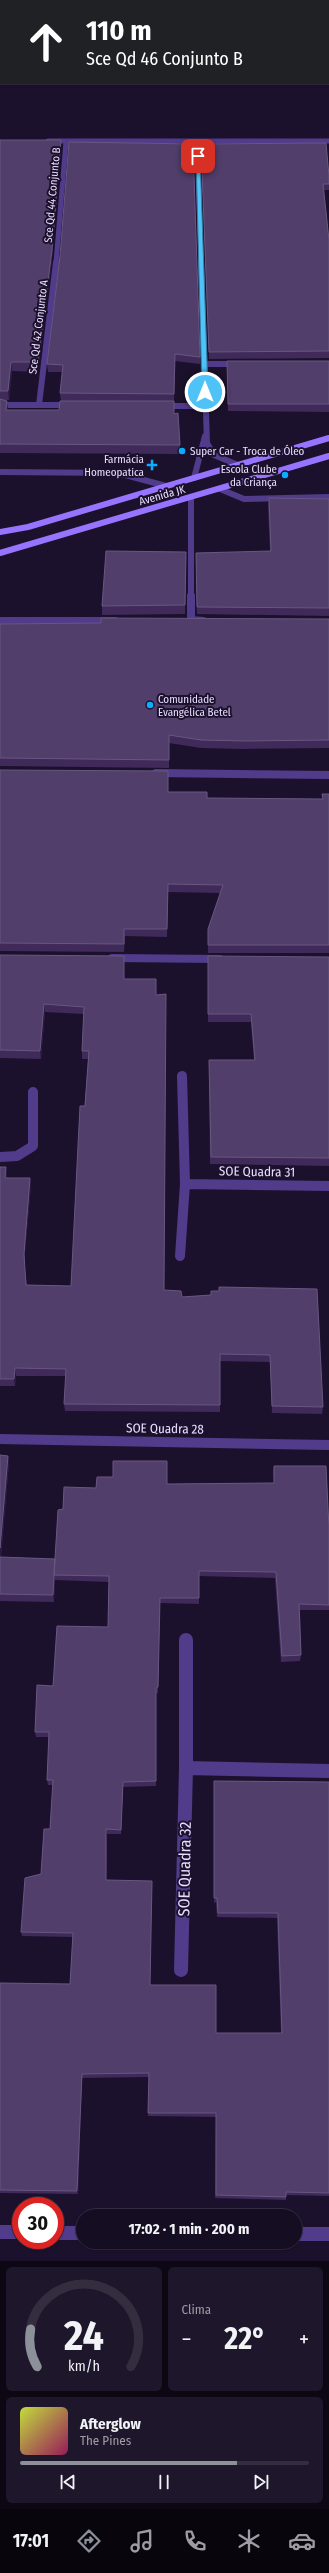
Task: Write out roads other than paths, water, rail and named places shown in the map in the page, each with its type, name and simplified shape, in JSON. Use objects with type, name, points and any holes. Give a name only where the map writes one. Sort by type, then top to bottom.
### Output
[{"type":"main road","name":"Avenida JK","points":[[0,532],[28,527],[329,438]]},
{"type":"main road","name":"Avenida JK","points":[[0,553],[191,498],[329,456]]},
{"type":"street","points":[[44,141],[329,141]]},
{"type":"street","name":"Sce Qd 44 Conjunto B","points":[[57,251],[66,141]]},
{"type":"street","points":[[197,141],[202,250],[206,430],[210,450],[221,460],[238,465]]},
{"type":"street","name":"Sce Qd 42 Conjunto A","points":[[39,405],[57,251]]},
{"type":"street","points":[[205,364],[251,364]]},
{"type":"street","points":[[0,405],[78,406]]},
{"type":"street","points":[[150,406],[205,406]]},
{"type":"street","points":[[194,478],[206,430]]},
{"type":"street","points":[[0,472],[118,473],[166,486]]},
{"type":"street","points":[[220,489],[244,499],[329,497]]},
{"type":"street","points":[[191,498],[187,620],[214,621]]},
{"type":"street","points":[[0,621],[128,621]]},
{"type":"street","points":[[149,773],[329,775]]},
{"type":"street","points":[[102,958],[227,959]]},
{"type":"street","points":[[180,1256],[185,1184],[182,1076]]},
{"type":"street","points":[[0,1157],[26,1153],[33,1146],[33,1092]]},
{"type":"street","name":"SOE Quadra 31","points":[[185,1184],[329,1186]]},
{"type":"street","name":"SOE Quadra 28","points":[[0,1439],[329,1445]]},
{"type":"street","name":"SOE Quadra 32","points":[[181,1970],[186,1768],[186,1640]]},
{"type":"street","points":[[186,1768],[329,1771]]},
{"type":"street","points":[[0,2232],[12,2232]]},
{"type":"street","points":[[64,2233],[76,2233]]},
{"type":"street","points":[[302,2234],[329,2234]]},
{"type":"place","name":"Super Car - Troca de Óleo","points":[[182,451]]},
{"type":"place","name":"Farmácia Homeopatica","points":[[152,465]]},
{"type":"place","name":"Escola Clube da Criança","points":[[285,475]]},
{"type":"place","name":"Comunidade Evangélica Betel","points":[[150,705]]}]
